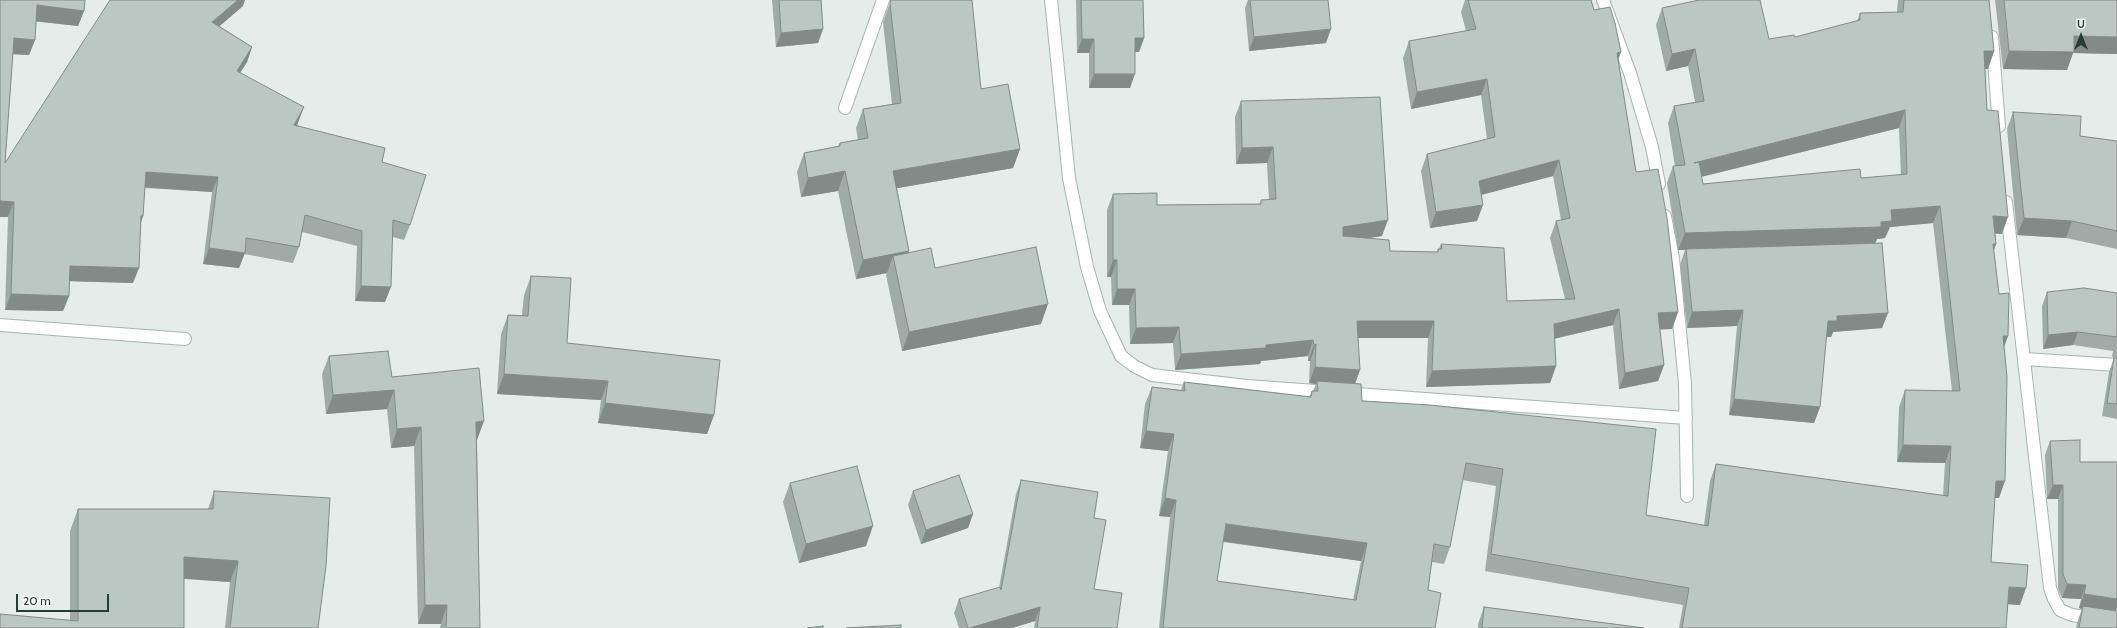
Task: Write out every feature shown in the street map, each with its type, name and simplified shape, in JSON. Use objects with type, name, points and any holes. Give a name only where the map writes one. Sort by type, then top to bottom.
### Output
[{"type":"street","points":[[845,108],[883,0]]},
{"type":"street","points":[[1051,0],[1069,178],[1087,267],[1100,311],[1118,350],[1121,356],[1134,366],[1152,376],[1247,386],[1686,418]]},
{"type":"street","points":[[1603,0],[1630,73],[1652,147],[1663,203],[1672,258],[1686,418],[1687,496]]},
{"type":"street","points":[[1991,25],[2000,135]]},
{"type":"street","points":[[2004,189],[2025,359],[2050,588],[2060,610],[2072,615],[2117,621]]},
{"type":"street","points":[[0,324],[185,339]]},
{"type":"street","points":[[2025,359],[2117,366]]},
{"type":"building","points":[[0,0],[85,0],[84,11],[37,5],[35,40],[14,38],[5,163],[110,0],[238,0],[212,22],[252,47],[237,71],[304,107],[294,125],[385,148],[382,162],[426,175],[410,225],[393,220],[391,287],[361,286],[362,231],[305,215],[299,247],[246,238],[245,253],[209,248],[218,177],[146,172],[143,216],[141,216],[139,268],[70,266],[69,296],[11,294],[14,202],[0,201]]},
{"type":"building","points":[[779,0],[821,0],[823,29],[781,33]]},
{"type":"building","points":[[891,0],[972,0],[981,89],[1008,84],[1020,149],[893,171],[909,251],[863,260],[845,171],[808,178],[804,153],[840,146],[840,143],[868,138],[863,109],[901,103],[890,3]]},
{"type":"building","points":[[1081,0],[1143,0],[1144,38],[1135,38],[1135,74],[1094,74],[1094,39],[1082,39]]},
{"type":"building","points":[[1250,0],[1328,0],[1331,29],[1254,37]]},
{"type":"building","points":[[1468,0],[1591,0],[1594,10],[1610,7],[1621,52],[1617,53],[1636,172],[1658,169],[1667,218],[1678,312],[1658,313],[1664,365],[1625,373],[1619,309],[1554,324],[1556,366],[1432,371],[1434,321],[1357,321],[1360,370],[1315,367],[1316,344],[1314,345],[1313,340],[1266,345],[1266,348],[1181,354],[1179,327],[1136,328],[1135,289],[1117,289],[1117,260],[1113,260],[1113,194],[1157,193],[1157,205],[1261,204],[1261,200],[1276,199],[1273,147],[1242,148],[1241,101],[1380,97],[1388,220],[1343,227],[1343,236],[1389,240],[1390,251],[1438,252],[1438,249],[1442,249],[1441,244],[1504,248],[1507,301],[1575,299],[1556,221],[1570,218],[1559,160],[1479,181],[1483,205],[1436,212],[1427,154],[1495,137],[1487,79],[1417,92],[1409,41],[1476,29]]},
{"type":"building","points":[[1699,0],[1760,0],[1769,39],[1794,35],[1795,37],[1860,20],[1860,13],[1903,12],[1904,0],[1989,0],[1994,51],[1984,51],[1987,110],[1998,111],[2008,217],[1993,216],[1996,244],[1993,244],[1999,294],[2009,293],[2008,336],[2003,336],[2007,377],[2005,481],[1996,481],[1991,562],[2028,565],[2026,588],[2009,587],[2006,628],[1682,628],[1689,588],[1491,554],[1503,469],[1466,463],[1450,547],[1434,544],[1428,590],[1441,593],[1435,628],[1163,628],[1176,500],[1165,498],[1174,434],[1146,431],[1152,387],[1185,391],[1184,382],[1311,397],[1312,391],[1318,391],[1317,381],[1361,384],[1362,401],[1430,405],[1656,429],[1646,515],[1708,526],[1716,464],[1948,496],[1951,446],[1903,445],[1905,390],[1960,391],[1940,206],[1891,210],[1892,221],[1881,222],[1881,227],[1685,233],[1673,166],[1685,165],[1674,106],[1704,101],[1695,49],[1672,54],[1662,8]],"holes":[[[1905,110],[1907,174],[1861,178],[1860,169],[1703,184],[1699,162],[1694,163]],[[1226,524],[1367,543],[1356,600],[1217,581]]]},
{"type":"building","points":[[2004,0],[2117,0],[2117,37],[2074,36],[2074,52],[2009,51]]},
{"type":"building","points":[[2013,112],[2081,116],[2080,136],[2117,141],[2117,231],[2072,221],[2024,218]]},
{"type":"building","points":[[1882,243],[1888,313],[1837,316],[1837,321],[1828,321],[1820,407],[1734,399],[1743,310],[1692,312],[1686,249]]},
{"type":"building","points":[[1036,247],[1048,304],[909,332],[893,256],[931,248],[935,268]]},
{"type":"building","points":[[531,276],[571,278],[567,343],[720,360],[714,415],[605,403],[608,381],[504,374],[508,315],[528,316]]},
{"type":"building","points":[[2084,288],[2117,293],[2117,337],[2078,332],[2048,335],[2047,292]]},
{"type":"building","points":[[388,351],[392,377],[479,368],[484,421],[476,422],[480,628],[446,628],[447,605],[425,605],[421,427],[397,429],[394,390],[333,395],[329,356]]},
{"type":"building","points":[[2114,358],[2117,358],[2117,404],[2107,403]]},
{"type":"building","points":[[2080,440],[2080,462],[2117,462],[2117,599],[2084,594],[2086,585],[2067,584],[2063,574],[2063,485],[2053,485],[2050,441]]},
{"type":"building","points":[[857,466],[873,526],[806,544],[790,483]]},
{"type":"building","points":[[959,475],[973,514],[926,530],[913,491]]},
{"type":"building","points":[[1021,480],[1098,492],[1094,518],[1106,520],[1094,589],[1122,593],[1117,628],[1037,628],[1040,607],[968,628],[959,599],[1000,587],[1001,590]]},
{"type":"building","points":[[214,491],[330,498],[326,566],[318,628],[230,628],[238,561],[184,557],[184,628],[0,628],[0,614],[78,621],[78,509],[213,509]]},
{"type":"building","points":[[2083,606],[2117,611],[2117,628],[2079,628]]},
{"type":"building","points":[[1484,607],[1644,628],[1482,628]]},
{"type":"building","points":[[901,625],[901,628],[846,628]]},
{"type":"building","points":[[823,626],[823,628],[807,628]]}]
